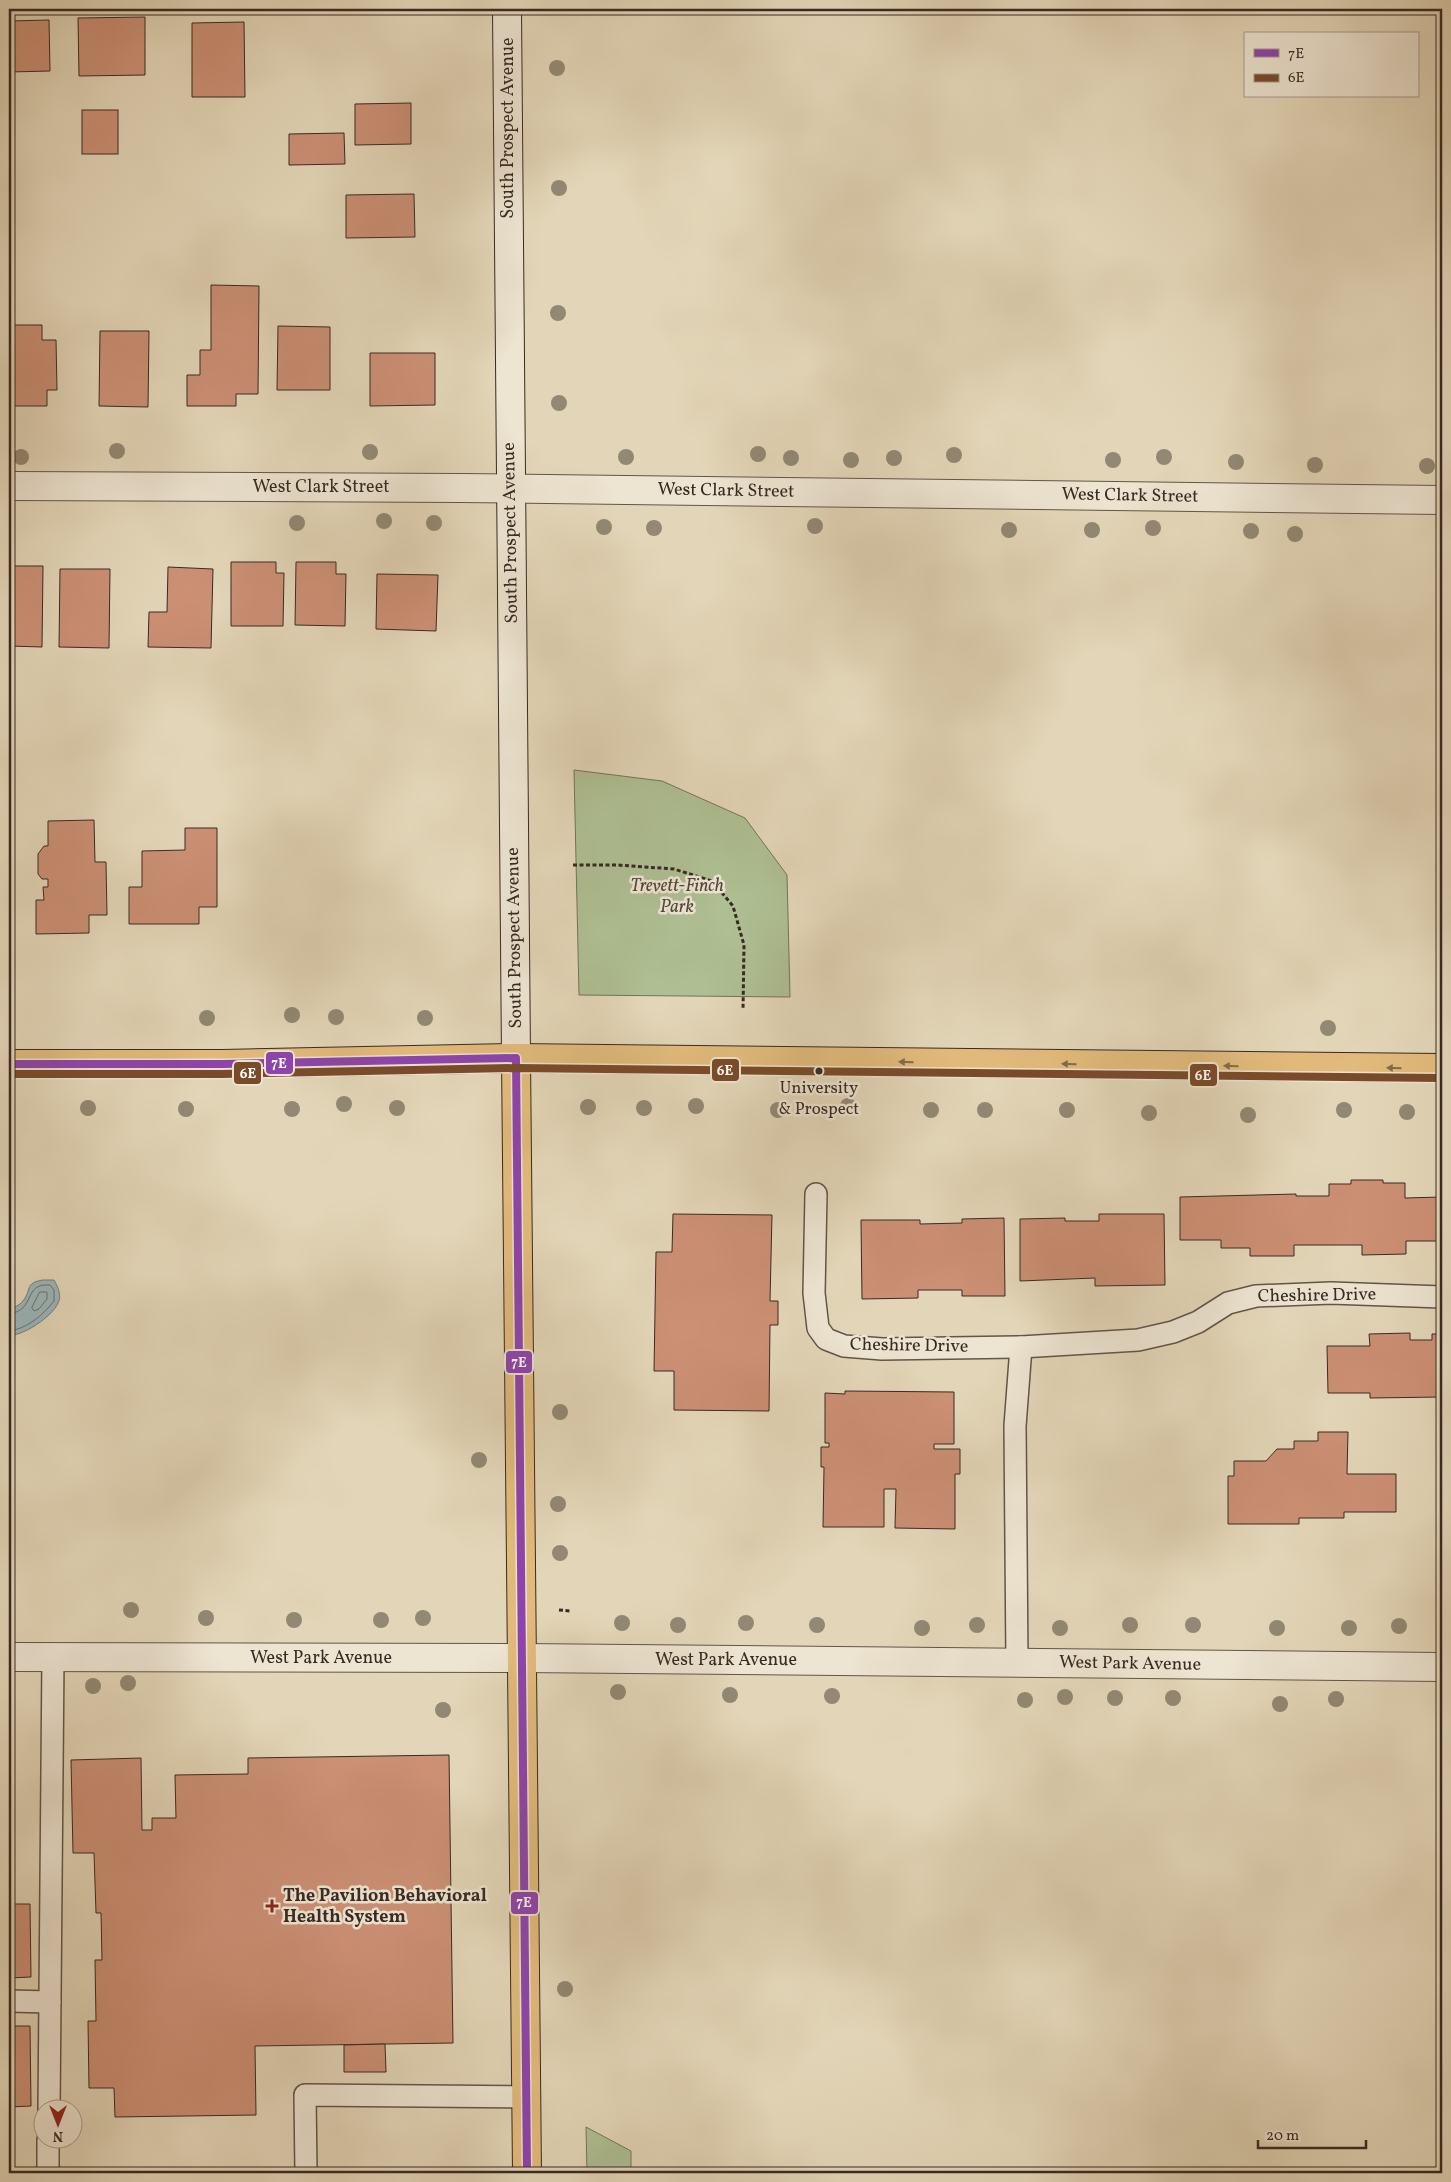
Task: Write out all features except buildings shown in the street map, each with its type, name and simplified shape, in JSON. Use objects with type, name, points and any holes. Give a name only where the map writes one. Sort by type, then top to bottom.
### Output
[{"type":"main road","points":[[516,1058],[527,2173]]},
{"type":"main road","points":[[9,1064],[222,1064],[516,1058],[1442,1068]]},
{"type":"street","name":"South Prospect Avenue","points":[[507,9],[516,1058]]},
{"type":"street","name":"West Clark Street","points":[[9,486],[511,489],[1442,500]]},
{"type":"street","name":"West Park Avenue","points":[[9,1657],[522,1658],[1442,1667]]},
{"type":"lane","name":"Cheshire Drive","points":[[816,1194],[814,1293],[818,1328],[826,1339],[844,1346],[882,1348],[1021,1347],[1138,1340],[1173,1332],[1198,1322],[1228,1303],[1256,1296],[1331,1293],[1442,1297]]},
{"type":"lane","points":[[1017,1663],[1015,1426],[1021,1347]]},
{"type":"lane","points":[[49,2100],[53,1657]]},
{"type":"lane","points":[[9,2001],[50,2002]]},
{"type":"lane","points":[[306,2173],[305,2095],[527,2097]]},
{"type":"lane","points":[[48,2150],[48,2173]]},
{"type":"path","points":[[573,865],[617,865],[674,869],[712,881],[733,906],[744,945],[743,1010]]},
{"type":"path","points":[[559,1610],[570,1611]]},
{"type":"green space","name":"Trevett-Finch Park","points":[[574,770],[662,781],[745,818],[787,875],[790,997],[579,995]]},
{"type":"green space","points":[[586,2127],[631,2151],[631,2172],[587,2173]]},
{"type":"water","points":[[43,1280],[54,1280],[57,1286],[60,1297],[55,1308],[36,1325],[21,1333],[9,1335],[9,1310],[23,1301],[33,1283]]},
{"type":"transit line","name":"7E","points":[[9,1064],[222,1064],[516,1058],[527,2173]]},
{"type":"transit line","name":"6E","points":[[9,1074],[222,1074],[516,1068],[1442,1078]]},
{"type":"place","name":"University & Prospect","points":[[819,1071]]},
{"type":"place","name":"The Pavilion Behavioral Health System","points":[[272,1906]]}]
